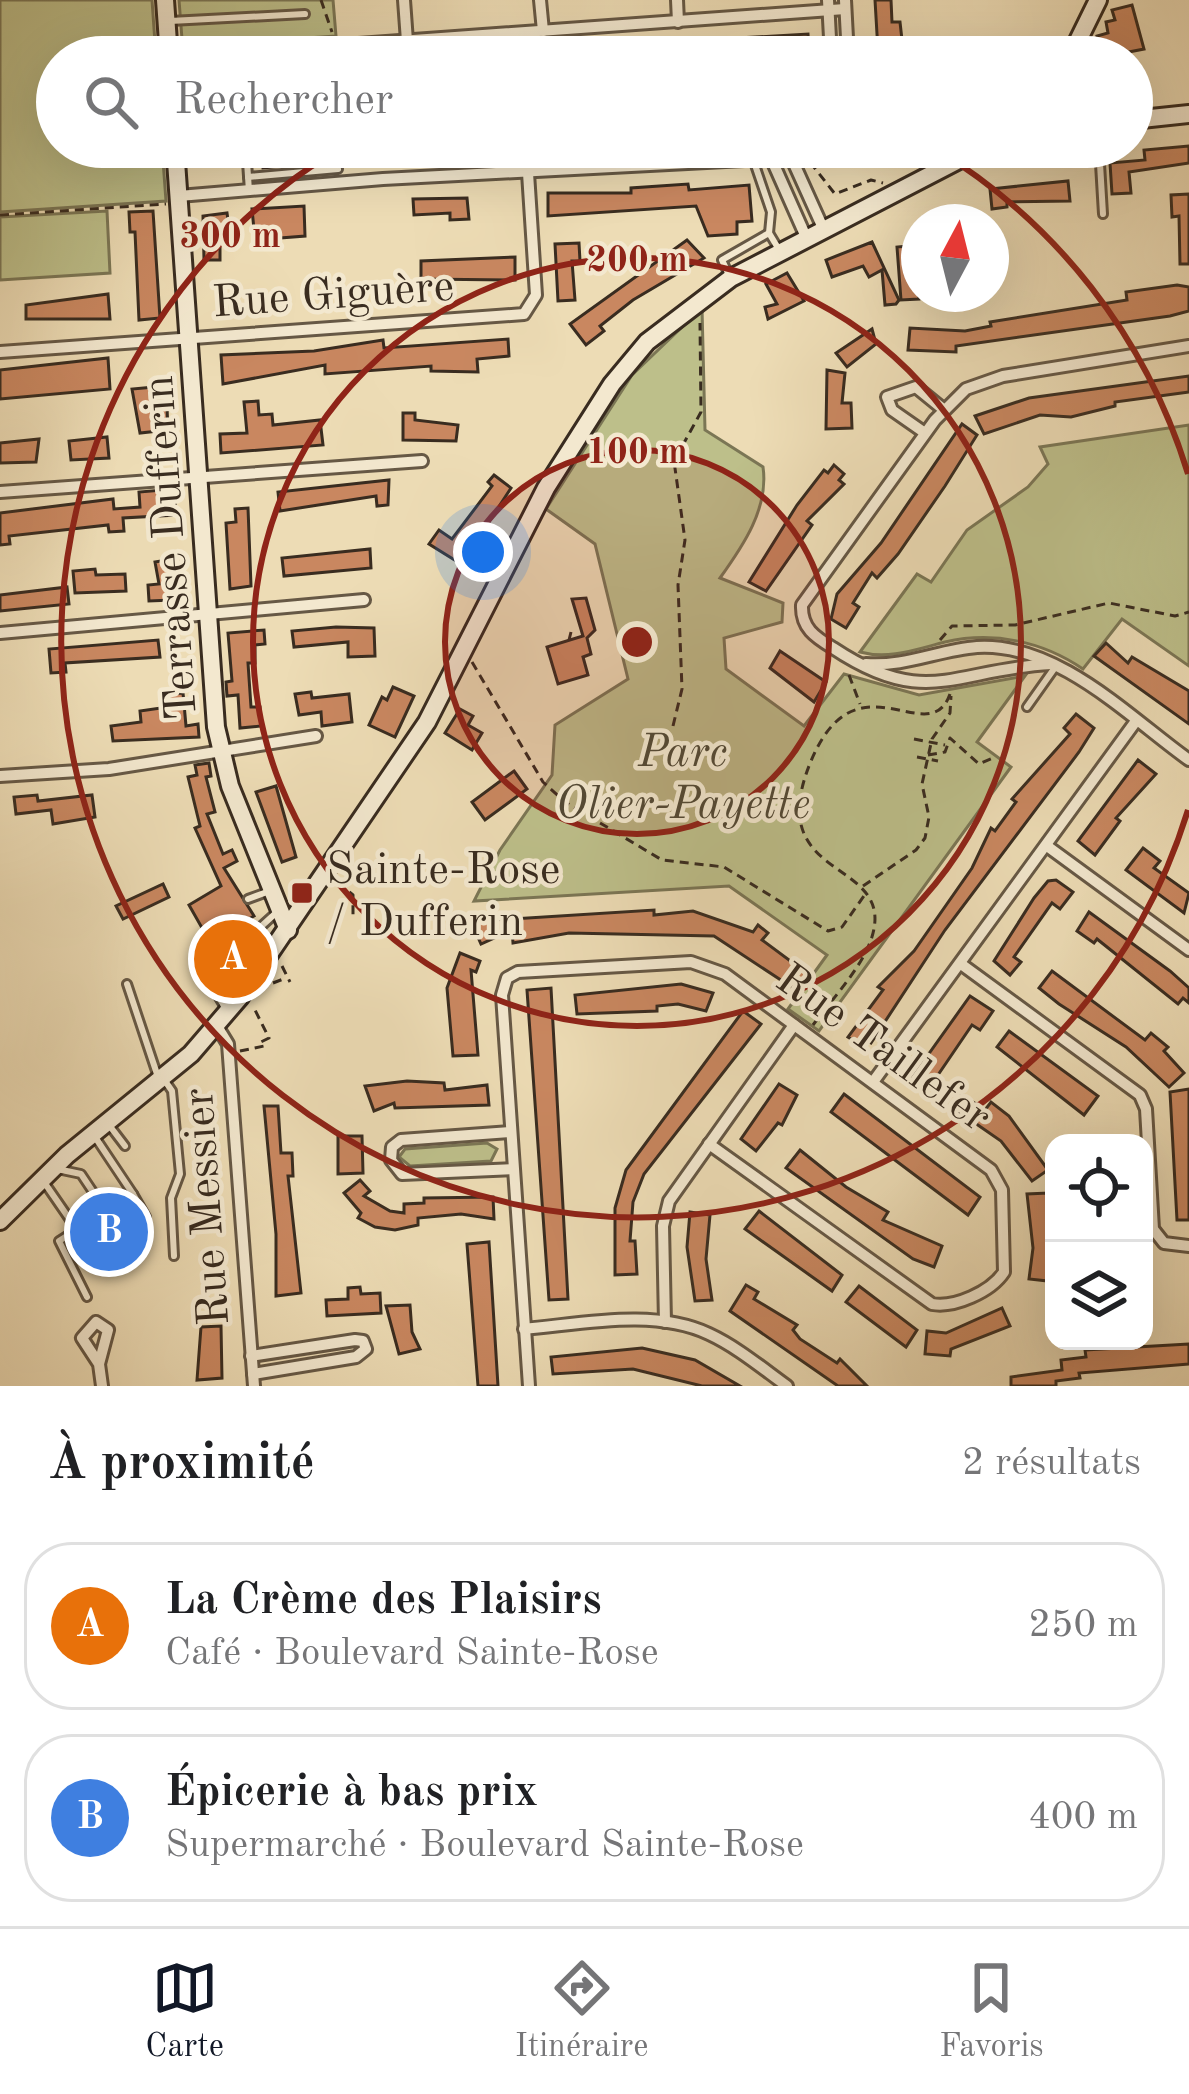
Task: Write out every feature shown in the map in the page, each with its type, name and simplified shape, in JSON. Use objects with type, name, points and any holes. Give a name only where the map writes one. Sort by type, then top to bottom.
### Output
[{"type":"street","points":[[165,0],[170,36]]},
{"type":"street","points":[[404,0],[407,36]]},
{"type":"street","points":[[540,0],[543,31]]},
{"type":"street","points":[[676,0],[678,22]]},
{"type":"street","points":[[1080,36],[1098,0]]},
{"type":"street","points":[[475,36],[678,22],[828,5],[845,5],[847,36]]},
{"type":"street","points":[[828,5],[830,36]]},
{"type":"street","points":[[1153,118],[1189,114]]},
{"type":"street","name":"Terrasse Dufferin","points":[[174,168],[173,200],[220,752],[269,891],[288,930]]},
{"type":"street","points":[[173,200],[597,168]]},
{"type":"street","points":[[775,168],[806,237]]},
{"type":"street","points":[[796,168],[824,228]]},
{"type":"street","points":[[0,1221],[48,1173],[161,1079],[223,1019],[271,962],[438,705],[536,507],[612,384],[663,326],[731,278],[943,168]]},
{"type":"street","name":"Rue Giguère","points":[[0,352],[529,312],[536,295],[528,172]]},
{"type":"street","points":[[1053,665],[928,685],[884,677],[806,627],[802,605],[943,409],[966,389],[994,378],[1189,346]]},
{"type":"street","points":[[925,434],[892,410],[887,397],[916,387],[943,409]]},
{"type":"street","points":[[0,492],[422,460]]},
{"type":"street","points":[[0,633],[364,600]]},
{"type":"street","points":[[851,660],[885,665],[994,647],[1053,665],[1189,760]]},
{"type":"street","points":[[873,1082],[1136,722]]},
{"type":"street","points":[[0,776],[96,770],[316,736]]},
{"type":"street","points":[[1046,845],[1189,950]]},
{"type":"street","name":"Rue Taillefer","points":[[529,1386],[502,995],[514,973],[698,962],[725,974],[995,1175],[1002,1190],[1005,1262],[994,1284],[954,1303],[932,1304],[709,1144]]},
{"type":"street","points":[[961,964],[1140,1095],[1145,1109],[1153,1229],[1167,1244],[1189,1246]]},
{"type":"street","name":"Rue Messier","points":[[223,1019],[253,1380]]},
{"type":"street","points":[[665,1322],[665,1212],[794,1025]]},
{"type":"street","points":[[511,1132],[401,1140],[392,1147],[391,1160],[402,1174],[513,1168]]},
{"type":"street","points":[[524,1329],[665,1322],[711,1335],[787,1386]]},
{"type":"street","points":[[251,1356],[355,1340],[363,1341],[366,1348],[360,1356],[253,1380]]},
{"type":"street","points":[[99,1364],[102,1386]]},
{"type":"lane","points":[[167,21],[305,14]]},
{"type":"lane","points":[[247,168],[249,192]]},
{"type":"lane","points":[[756,168],[771,212],[769,233],[779,251]]},
{"type":"lane","points":[[1100,168],[1103,214]]},
{"type":"lane","points":[[248,177],[285,170],[338,169]]},
{"type":"lane","points":[[285,170],[287,188]]},
{"type":"lane","points":[[731,278],[722,260],[769,233]]},
{"type":"lane","points":[[1028,707],[1053,665]]},
{"type":"lane","points":[[248,899],[269,891]]},
{"type":"lane","points":[[271,962],[255,955],[255,932],[278,912]]},
{"type":"lane","points":[[212,958],[223,1019]]},
{"type":"lane","points":[[128,984],[161,1079],[172,1091],[180,1174],[171,1198],[175,1256]]},
{"type":"lane","points":[[100,1128],[125,1146]]},
{"type":"lane","points":[[100,1128],[146,1217]]},
{"type":"lane","points":[[74,1227],[48,1173],[81,1174],[105,1210]]},
{"type":"lane","points":[[86,1298],[59,1241],[74,1227],[133,1194]]},
{"type":"path","points":[[321,0],[333,36]]},
{"type":"path","points":[[813,168],[835,194],[878,181]]},
{"type":"path","points":[[0,215],[173,200]]},
{"type":"path","points":[[673,726],[683,681],[678,585],[685,539],[674,461],[702,406],[697,310]]},
{"type":"path","points":[[940,645],[941,634],[952,626],[1015,625],[1099,604],[1174,616],[1189,612]]},
{"type":"path","points":[[569,640],[571,632]]},
{"type":"path","points":[[471,661],[525,756],[565,802],[662,860],[724,867],[829,931],[842,928],[864,890],[922,844],[929,827],[925,801],[928,757],[938,727],[951,711],[950,692],[945,704],[925,713],[860,706],[841,715],[818,746],[798,818],[815,854],[864,890],[873,916],[869,944],[812,1026]]},
{"type":"path","points":[[849,675],[860,706]]},
{"type":"path","points":[[945,704],[951,711]]},
{"type":"path","points":[[925,713],[938,727]]},
{"type":"path","points":[[917,757],[937,757],[950,738],[983,765],[995,757]]},
{"type":"path","points":[[914,739],[947,746]]},
{"type":"path","points":[[928,757],[938,761]]},
{"type":"path","points":[[333,880],[352,891],[353,920]]},
{"type":"path","points":[[864,890],[875,889]]},
{"type":"path","points":[[271,962],[289,980],[273,983]]},
{"type":"path","points":[[240,1051],[264,1046],[261,1042],[269,1038],[250,999]]},
{"type":"green space","points":[[0,0],[152,0],[155,36],[36,36],[36,168],[164,168],[166,201],[0,212]]},
{"type":"green space","points":[[179,0],[333,0],[336,36],[182,36]]},
{"type":"green space","points":[[107,211],[110,273],[0,280],[0,217]]},
{"type":"green space","name":"Parc Olier-Payette","points":[[702,308],[705,430],[763,467],[764,482],[758,512],[720,578],[783,603],[782,622],[724,638],[726,669],[804,726],[844,674],[919,695],[1025,676],[977,742],[1011,767],[819,1031],[788,1009],[827,955],[729,886],[474,901],[500,850],[552,775],[555,725],[628,679],[595,544],[546,509],[632,375]]},
{"type":"green space","name":"Parc Olier-Payette","points":[[1189,425],[1189,666],[1122,619],[1083,669],[1051,651],[999,638],[963,639],[892,654],[860,652],[917,574],[931,582],[967,530],[1028,487],[1048,464],[1040,447]]},
{"type":"green space","points":[[487,1143],[497,1149],[491,1161],[410,1166],[399,1157],[405,1149]]},
{"type":"building","points":[[875,0],[891,0],[892,22],[900,22],[902,36],[877,36]]},
{"type":"building","points":[[1132,5],[1140,36],[1097,36],[1108,33],[1106,22],[1115,20],[1112,10]]},
{"type":"building","points":[[1189,146],[1189,163],[1129,172],[1131,193],[1112,194],[1110,168],[1153,168],[1153,149]]},
{"type":"building","points":[[1068,181],[1070,201],[992,204],[990,189]]},
{"type":"building","points":[[688,184],[689,190],[749,185],[752,221],[737,222],[737,234],[708,236],[696,206],[548,216],[548,193],[631,193],[631,188]]},
{"type":"building","points":[[1189,194],[1189,264],[1180,264],[1179,216],[1172,217],[1171,195]]},
{"type":"building","points":[[467,198],[469,219],[450,220],[450,213],[414,215],[413,199]]},
{"type":"building","points":[[304,206],[305,236],[255,240],[252,209]]},
{"type":"building","points":[[153,211],[160,318],[139,320],[135,232],[130,232],[129,212]]},
{"type":"building","points":[[227,213],[229,227],[220,228],[220,260],[204,260],[203,216]]},
{"type":"building","points":[[687,240],[704,258],[633,300],[600,326],[604,331],[586,345],[570,324]]},
{"type":"building","points":[[872,242],[899,300],[896,304],[885,305],[882,270],[869,277],[863,266],[832,277],[826,260]]},
{"type":"building","points":[[579,243],[580,261],[572,261],[575,300],[558,301],[555,244]]},
{"type":"building","points":[[897,247],[901,247],[901,300]]},
{"type":"building","points":[[515,257],[515,280],[421,279],[421,261]]},
{"type":"building","points":[[787,273],[804,301],[768,319],[765,307],[777,304],[766,284]]},
{"type":"building","points":[[1189,287],[1189,311],[956,346],[956,352],[908,350],[910,328],[965,331],[991,326],[990,322],[1127,300],[1126,292]]},
{"type":"building","points":[[108,294],[110,319],[26,319],[26,305]]},
{"type":"building","points":[[872,329],[876,344],[847,367],[836,353]]},
{"type":"building","points":[[508,339],[509,356],[477,359],[478,372],[431,371],[431,366],[325,374],[325,365],[223,384],[221,355],[314,351],[383,340],[384,348]]},
{"type":"building","points":[[108,358],[110,389],[0,399],[0,370]]},
{"type":"building","points":[[827,370],[845,373],[842,403],[851,403],[852,428],[826,429]]},
{"type":"building","points":[[1189,376],[1189,392],[1115,402],[1115,406],[1071,417],[1040,415],[984,434],[975,416],[1029,398]]},
{"type":"building","points":[[166,386],[168,430],[140,433],[132,389]]},
{"type":"building","points":[[258,401],[259,415],[272,414],[273,425],[320,420],[323,445],[221,453],[220,434],[247,433],[244,402]]},
{"type":"building","points":[[403,413],[415,413],[415,420],[458,425],[456,441],[403,440]]},
{"type":"building","points":[[962,424],[977,435],[945,486],[898,554],[877,578],[872,573],[853,603],[859,607],[846,628],[831,619],[837,594],[881,543]]},
{"type":"building","points":[[107,437],[109,458],[71,460],[69,441]]},
{"type":"building","points":[[39,439],[36,462],[0,463],[0,443]]},
{"type":"building","points":[[834,465],[844,474],[839,480],[844,484],[807,521],[812,525],[766,591],[749,582],[797,505],[824,470],[828,473]]},
{"type":"building","points":[[494,475],[511,488],[472,548],[480,553],[469,569],[429,544],[439,530],[452,539],[492,486],[488,482]]},
{"type":"building","points":[[389,480],[388,505],[377,506],[376,496],[280,511],[278,492]]},
{"type":"building","points":[[174,489],[176,515],[123,518],[124,531],[109,532],[108,525],[9,536],[10,544],[0,545],[0,513],[113,499],[114,509],[140,507],[139,492]]},
{"type":"building","points":[[248,508],[251,586],[230,589],[226,523],[236,522],[235,509]]},
{"type":"building","points":[[370,549],[371,568],[284,576],[282,558]]},
{"type":"building","points":[[173,559],[172,600],[149,601],[148,585],[159,584],[155,562]]},
{"type":"building","points":[[95,569],[96,575],[125,574],[126,591],[75,593],[73,571]]},
{"type":"building","points":[[67,587],[69,604],[0,611],[0,595]]},
{"type":"building","points":[[586,598],[595,630],[587,638],[591,654],[583,657],[588,675],[558,684],[547,647],[583,636],[572,599]]},
{"type":"building","points":[[374,628],[375,656],[348,657],[348,642],[294,647],[292,631]]},
{"type":"building","points":[[264,630],[265,644],[255,645],[255,663],[248,663],[251,707],[260,707],[261,726],[240,728],[238,695],[227,696],[226,682],[232,681],[228,633]]},
{"type":"building","points":[[158,640],[160,657],[65,663],[66,672],[51,673],[49,649]]},
{"type":"building","points":[[1106,643],[1128,663],[1132,657],[1189,691],[1189,724],[1094,656]]},
{"type":"building","points":[[780,651],[826,682],[814,702],[770,668]]},
{"type":"building","points":[[393,687],[414,696],[395,737],[369,725],[382,697],[387,700]]},
{"type":"building","points":[[311,692],[312,698],[349,694],[352,722],[322,726],[321,712],[299,715],[295,694]]},
{"type":"building","points":[[183,693],[186,726],[198,724],[199,737],[113,741],[111,726],[141,722],[140,711],[161,708],[160,695]]},
{"type":"building","points":[[460,709],[473,716],[468,725],[482,733],[472,750],[445,733]]},
{"type":"building","points":[[1076,714],[1094,728],[1079,752],[945,930],[871,1043],[866,1040],[862,1046],[848,1037],[883,990],[878,987],[914,951],[972,868],[991,828],[995,831],[1016,802],[1012,799],[1070,734],[1064,728]]},
{"type":"building","points":[[1138,760],[1156,774],[1116,818],[1120,821],[1095,855],[1078,841]]},
{"type":"building","points":[[209,763],[211,776],[206,777],[215,812],[207,814],[223,854],[232,850],[237,861],[224,868],[254,916],[232,929],[239,973],[228,979],[214,932],[206,935],[189,905],[221,886],[195,828],[200,826],[188,777],[197,775],[195,765]]},
{"type":"building","points":[[514,771],[527,789],[485,820],[472,802]]},
{"type":"building","points":[[276,786],[296,857],[282,862],[256,792]]},
{"type":"building","points":[[37,795],[38,801],[92,795],[95,817],[53,824],[51,810],[16,814],[14,797]]},
{"type":"building","points":[[1143,848],[1160,861],[1154,868],[1189,893],[1184,913],[1126,870]]},
{"type":"building","points":[[1056,880],[1073,892],[1060,909],[1052,903],[1014,957],[1021,962],[1010,975],[994,961],[1034,898],[1048,881]]},
{"type":"building","points":[[163,884],[169,897],[123,919],[116,906]]},
{"type":"building","points":[[654,910],[654,915],[693,911],[753,932],[758,925],[768,933],[762,940],[808,974],[796,990],[714,936],[569,933],[513,943],[512,930],[481,944],[473,926],[492,911],[497,920]]},
{"type":"building","points":[[1089,912],[1189,988],[1189,1003],[1183,998],[1178,1004],[1097,939],[1094,943],[1077,931]]},
{"type":"building","points":[[460,953],[480,961],[476,972],[471,970],[478,1055],[453,1056],[447,988]]},
{"type":"building","points":[[1052,971],[1145,1040],[1151,1033],[1168,1047],[1164,1051],[1184,1073],[1169,1087],[1126,1047],[1059,1004],[1039,988]]},
{"type":"building","points":[[681,984],[713,993],[706,1011],[678,1004],[657,1006],[657,1011],[577,1014],[575,995]]},
{"type":"building","points":[[551,988],[568,1299],[549,1300],[527,990]]},
{"type":"building","points":[[970,996],[993,1011],[980,1030],[972,1025],[925,1094],[908,1083]]},
{"type":"building","points":[[743,1011],[761,1024],[644,1174],[633,1202],[630,1241],[635,1241],[637,1274],[615,1275],[615,1208],[626,1170]]},
{"type":"building","points":[[1009,1031],[1098,1096],[1084,1115],[997,1047]]},
{"type":"building","points":[[444,1083],[445,1090],[487,1085],[489,1105],[395,1108],[394,1103],[374,1111],[365,1086]]},
{"type":"building","points":[[779,1084],[797,1095],[782,1125],[778,1123],[756,1151],[741,1139]]},
{"type":"building","points":[[1189,1089],[1189,1220],[1177,1220],[1170,1092]]},
{"type":"building","points":[[844,1094],[980,1197],[968,1215],[831,1112]]},
{"type":"building","points":[[961,1094],[985,1110],[991,1102],[1009,1116],[1045,1172],[1032,1181],[1001,1141],[952,1107]]},
{"type":"building","points":[[264,1106],[278,1106],[281,1153],[292,1153],[293,1176],[288,1176],[301,1293],[276,1296],[276,1234]]},
{"type":"building","points":[[338,1136],[362,1136],[363,1173],[338,1174]]},
{"type":"building","points":[[800,1150],[846,1187],[888,1212],[883,1220],[942,1246],[934,1267],[913,1259],[786,1168]]},
{"type":"building","points":[[360,1180],[370,1191],[364,1196],[390,1211],[404,1213],[404,1204],[424,1203],[424,1198],[493,1197],[494,1219],[461,1214],[418,1218],[418,1225],[395,1230],[375,1227],[358,1218],[361,1213],[344,1193]]},
{"type":"building","points":[[1045,1193],[1045,1281],[1029,1279],[1033,1248],[1027,1194]]},
{"type":"building","points":[[130,1205],[150,1239],[98,1268],[80,1237]]},
{"type":"building","points":[[759,1211],[842,1275],[832,1291],[745,1229]]},
{"type":"building","points":[[690,1212],[710,1215],[706,1259],[712,1300],[695,1301],[687,1247]]},
{"type":"building","points":[[489,1242],[498,1386],[478,1386],[467,1244]]},
{"type":"building","points":[[746,1285],[758,1292],[754,1299],[797,1325],[793,1330],[800,1339],[837,1363],[840,1359],[867,1386],[838,1386],[730,1311]]},
{"type":"building","points":[[859,1286],[917,1330],[906,1347],[846,1302]]},
{"type":"building","points":[[360,1287],[361,1294],[380,1293],[381,1313],[327,1316],[326,1300],[348,1299],[348,1288]]},
{"type":"building","points":[[410,1305],[412,1332],[420,1349],[399,1354],[386,1306]]},
{"type":"building","points":[[1002,1308],[1010,1326],[951,1349],[950,1356],[925,1354],[927,1331],[946,1333]]},
{"type":"building","points":[[221,1326],[222,1378],[197,1380],[201,1327]]},
{"type":"building","points":[[1189,1344],[1189,1364],[1079,1373],[1080,1378],[1056,1381],[1056,1386],[1011,1386],[1011,1377],[1062,1370],[1061,1360],[1086,1357],[1085,1350],[1153,1350],[1153,1346]]},
{"type":"building","points":[[642,1348],[695,1360],[740,1386],[702,1386],[633,1369],[553,1374],[551,1357]]},
{"type":"place","name":"Sainte-Rose / Dufferin","points":[[302,893]]},
{"type":"place","name":"La Crème des Plaisirs","points":[[233,959]]},
{"type":"place","name":"Épicerie à bas prix","points":[[109,1232]]}]
